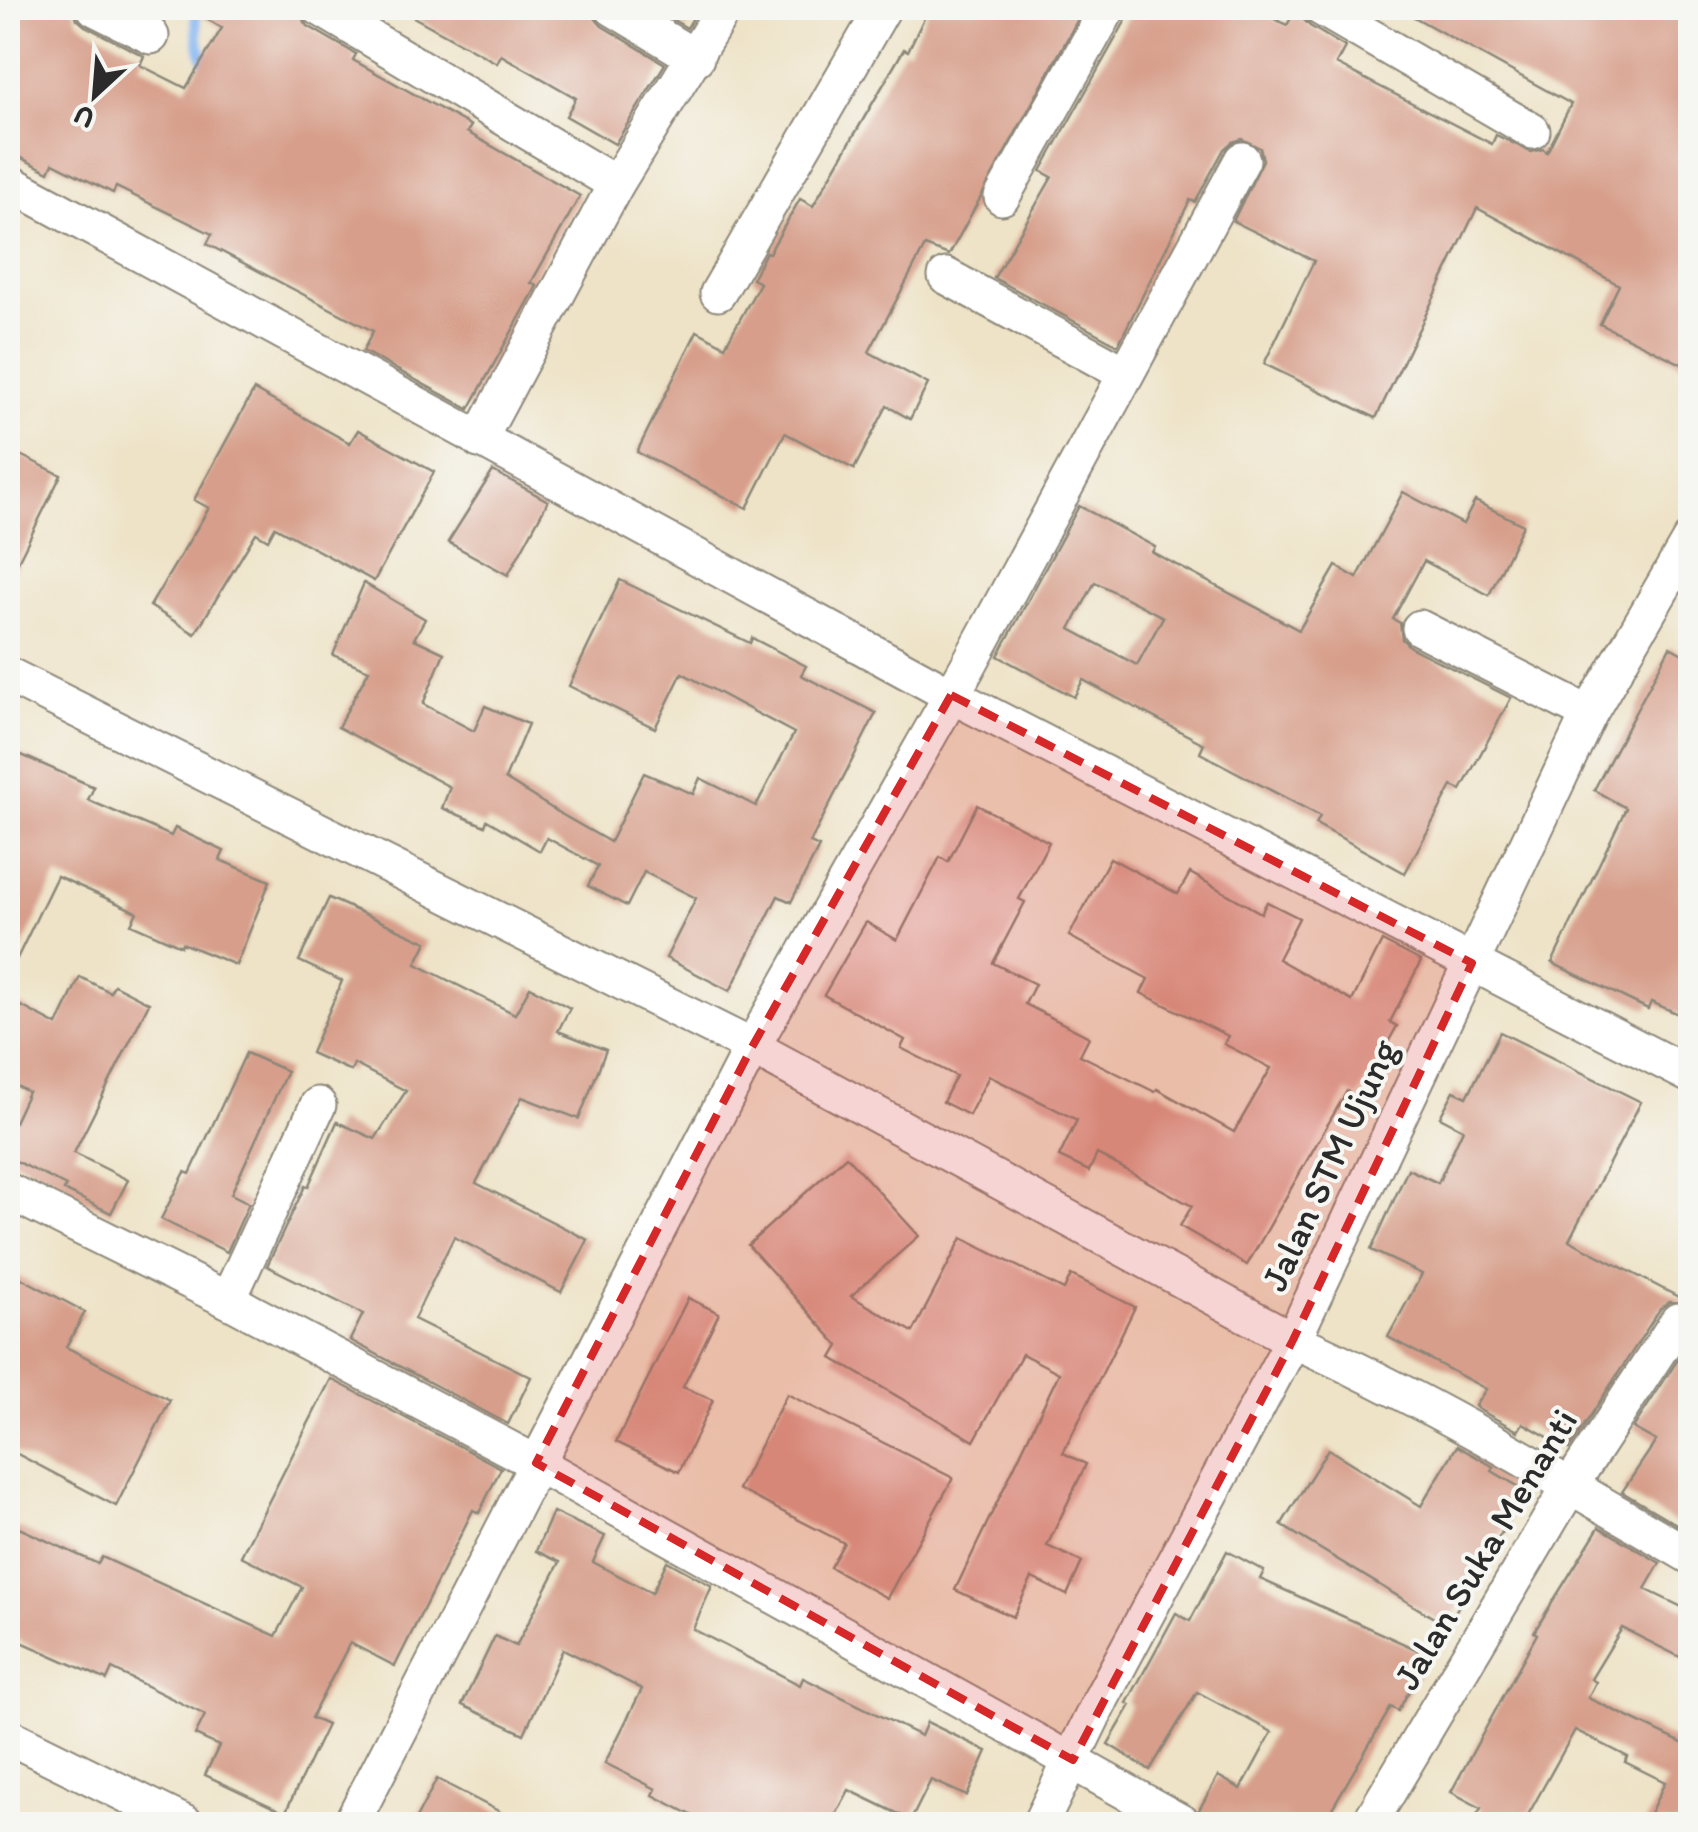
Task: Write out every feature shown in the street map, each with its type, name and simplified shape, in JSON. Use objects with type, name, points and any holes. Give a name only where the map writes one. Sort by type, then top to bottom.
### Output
[{"type":"street","points":[[95,8],[152,36]]},
{"type":"street","points":[[320,8],[616,184]]},
{"type":"street","points":[[612,8],[696,58]]},
{"type":"street","points":[[479,440],[616,184],[724,8]]},
{"type":"street","points":[[718,293],[882,8]]},
{"type":"street","points":[[1002,198],[1108,8]]},
{"type":"street","points":[[1321,8],[1532,131]]},
{"type":"street","points":[[351,1824],[752,1047],[951,695],[1242,160]]},
{"type":"street","points":[[8,182],[951,695],[1690,1075]]},
{"type":"street","points":[[946,276],[1126,374]]},
{"type":"street","name":"Jalan STM Ujung","points":[[1040,1824],[1102,1697],[1292,1340],[1589,714],[1682,579],[1690,540]]},
{"type":"street","points":[[1420,628],[1589,714]]},
{"type":"street","points":[[8,675],[752,1047],[1292,1340],[1336,1359],[1690,1556]]},
{"type":"street","points":[[228,1300],[318,1106]]},
{"type":"street","points":[[8,1191],[228,1300],[536,1463],[1184,1824]]},
{"type":"street","name":"Jalan Suka Menanti","points":[[1369,1824],[1570,1486],[1678,1321]]},
{"type":"street","points":[[8,1736],[186,1824]]},
{"type":"highlighted area","points":[[951,695],[1472,963],[1293,1340],[1073,1760],[536,1463],[752,1047]]},
{"type":"building","points":[[8,8],[74,8],[77,19],[85,26],[144,56],[140,65],[186,88],[222,28],[188,8],[299,8],[308,26],[356,54],[353,60],[471,126],[467,132],[580,196],[531,283],[537,286],[469,409],[363,351],[373,331],[207,244],[212,234],[116,187],[113,193],[53,163],[49,172],[8,151]]},
{"type":"building","points":[[397,8],[592,8],[602,26],[665,64],[615,144],[566,116],[576,98],[501,55],[497,63]]},
{"type":"building","points":[[653,8],[699,8],[687,28]]},
{"type":"building","points":[[929,8],[1084,8],[949,255],[925,246],[869,352],[928,384],[910,419],[887,406],[854,469],[785,433],[747,508],[637,452],[697,331],[725,346],[760,283],[752,279],[766,252],[769,253],[800,199],[813,206],[904,49],[908,51]]},
{"type":"building","points":[[1129,8],[1252,8],[1287,25],[1300,8],[1302,18],[1310,26],[1345,47],[1336,64],[1492,144],[1496,135],[1531,152],[1547,152],[1571,104],[1398,8],[1690,8],[1690,368],[1600,324],[1619,285],[1477,208],[1376,418],[1264,364],[1314,261],[1233,221],[1263,160],[1260,148],[1242,139],[1224,149],[1195,202],[1190,200],[1118,345],[994,278],[1052,177],[1041,171]]},
{"type":"building","points":[[254,390],[350,443],[358,430],[434,472],[374,581],[275,527],[268,540],[256,533],[195,634],[150,606],[209,508],[194,500]]},
{"type":"building","points":[[8,449],[61,475],[8,582]]},
{"type":"building","points":[[493,471],[548,501],[508,575],[448,542]]},
{"type":"building","points":[[1403,492],[1463,524],[1475,501],[1523,525],[1489,595],[1424,561],[1393,619],[1400,623],[1402,639],[1410,647],[1511,698],[1461,790],[1452,786],[1405,873],[1316,824],[1320,816],[1200,753],[1204,744],[1083,680],[1074,697],[998,656],[1079,506],[1155,547],[1152,552],[1299,630],[1336,566],[1357,578]],"holes":[[[1095,582],[1163,617],[1137,665],[1070,629]]]},
{"type":"building","points":[[620,580],[806,666],[801,675],[876,713],[810,843],[819,847],[791,902],[778,896],[730,991],[666,958],[696,898],[644,872],[627,906],[588,886],[598,866],[547,838],[540,851],[487,820],[485,826],[442,808],[450,787],[338,727],[369,670],[333,655],[364,583],[425,619],[414,639],[444,653],[423,704],[474,731],[485,706],[528,724],[505,779],[610,842],[644,773],[693,794],[700,778],[756,806],[794,733],[682,673],[655,728],[569,686]]},
{"type":"building","points":[[1670,647],[1690,658],[1690,1019],[1651,1002],[1648,1009],[1552,963],[1626,808],[1594,790]]},
{"type":"building","points":[[8,749],[94,787],[88,800],[171,836],[175,828],[224,851],[220,860],[270,881],[236,965],[131,924],[137,912],[57,876],[8,977]]},
{"type":"building","points":[[977,805],[1049,842],[1019,899],[1025,902],[993,963],[1035,984],[1025,1004],[1089,1037],[1080,1055],[1155,1092],[1157,1089],[1234,1132],[1271,1068],[1224,1044],[1228,1036],[1141,993],[1148,979],[1069,936],[1110,858],[1178,894],[1190,873],[1261,913],[1267,902],[1299,918],[1278,959],[1352,1001],[1382,941],[1421,961],[1390,1022],[1397,1026],[1358,1097],[1347,1091],[1247,1265],[1180,1226],[1192,1206],[1097,1154],[1089,1171],[1059,1157],[1077,1120],[989,1076],[969,1115],[943,1102],[956,1076],[901,1048],[905,1040],[824,995],[866,922],[897,940],[940,857],[948,862]]},
{"type":"building","points":[[329,898],[427,942],[416,964],[515,1014],[530,987],[570,1008],[558,1031],[606,1050],[579,1119],[522,1097],[476,1183],[588,1240],[561,1292],[454,1237],[414,1319],[531,1377],[508,1424],[350,1340],[363,1314],[267,1266],[337,1122],[375,1139],[406,1091],[354,1064],[351,1071],[311,1053],[342,981],[299,961]]},
{"type":"building","points":[[80,977],[110,992],[114,985],[149,1003],[74,1153],[128,1180],[111,1213],[8,1157],[8,1135],[28,1092],[8,1081],[8,999],[57,1025]]},
{"type":"building","points":[[1500,1032],[1641,1102],[1569,1240],[1690,1303],[1669,1302],[1660,1309],[1569,1449],[1523,1423],[1518,1431],[1478,1409],[1475,1406],[1486,1389],[1388,1337],[1422,1274],[1371,1250],[1408,1169],[1438,1183],[1463,1129],[1440,1117],[1454,1091],[1467,1097]]},
{"type":"building","points":[[246,1053],[287,1071],[231,1194],[249,1203],[227,1252],[161,1219],[185,1172],[190,1174]]},
{"type":"building","points":[[846,1156],[919,1236],[851,1296],[913,1332],[962,1238],[1064,1290],[1071,1275],[1135,1307],[1063,1453],[1086,1464],[1047,1546],[1082,1562],[1067,1595],[1032,1578],[1013,1617],[955,1590],[1059,1373],[1022,1354],[974,1441],[832,1358],[839,1346],[748,1245]]},
{"type":"building","points":[[8,1271],[85,1312],[66,1347],[170,1400],[116,1506],[8,1449]]},
{"type":"building","points":[[688,1298],[719,1313],[683,1387],[713,1400],[679,1472],[616,1442]]},
{"type":"building","points":[[1690,1341],[1690,1532],[1622,1492],[1656,1441],[1633,1428]]},
{"type":"building","points":[[331,1379],[501,1468],[479,1513],[473,1510],[395,1666],[350,1643],[311,1718],[327,1725],[285,1813],[205,1775],[219,1746],[195,1735],[205,1715],[112,1669],[107,1680],[8,1636],[8,1523],[98,1564],[102,1557],[276,1636],[302,1587],[241,1556]]},
{"type":"building","points":[[787,1394],[953,1478],[887,1598],[830,1567],[844,1543],[738,1489]]},
{"type":"building","points":[[1457,1446],[1526,1491],[1447,1626],[1281,1525],[1328,1449],[1421,1506]]},
{"type":"building","points":[[553,1512],[605,1536],[593,1562],[652,1593],[667,1561],[712,1586],[693,1629],[800,1685],[803,1678],[921,1736],[927,1722],[987,1751],[967,1796],[931,1780],[911,1820],[849,1790],[831,1824],[709,1824],[653,1795],[656,1789],[605,1763],[642,1689],[563,1649],[524,1734],[462,1705],[495,1636],[516,1646],[560,1562],[536,1551]]},
{"type":"building","points":[[1599,1527],[1660,1563],[1645,1589],[1690,1611],[1690,1662],[1622,1628],[1591,1679],[1596,1682],[1588,1698],[1684,1744],[1690,1730],[1690,1806],[1682,1824],[1645,1824],[1665,1782],[1625,1762],[1628,1757],[1575,1730],[1523,1824],[1471,1824],[1481,1808],[1451,1792],[1537,1634],[1534,1632]]},
{"type":"building","points":[[1227,1551],[1264,1571],[1260,1579],[1429,1655],[1398,1711],[1391,1707],[1323,1824],[1205,1824],[1199,1810],[1218,1776],[1241,1789],[1272,1732],[1197,1692],[1150,1770],[1108,1744],[1176,1613],[1190,1621]]},
{"type":"building","points":[[437,1779],[523,1824],[413,1824]]},
{"type":"waterway","points":[[195,8],[206,70]]}]
